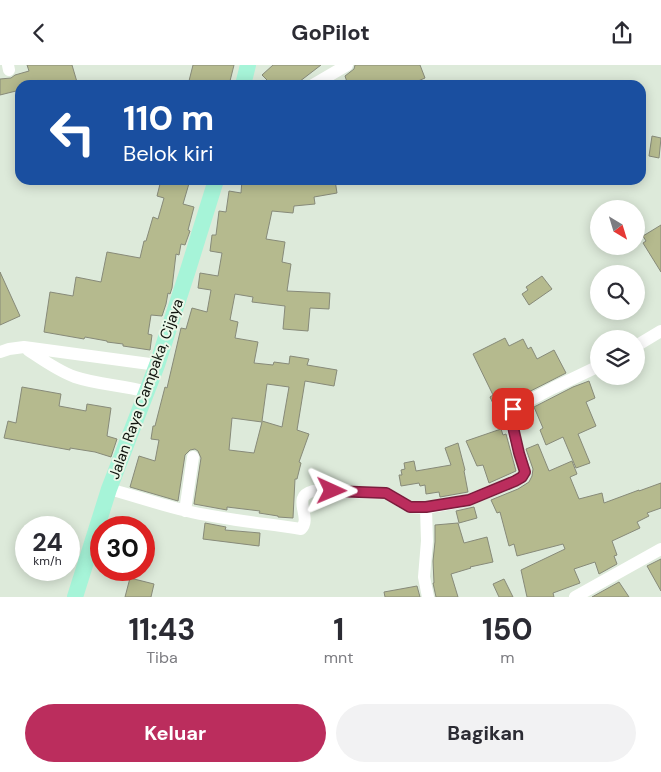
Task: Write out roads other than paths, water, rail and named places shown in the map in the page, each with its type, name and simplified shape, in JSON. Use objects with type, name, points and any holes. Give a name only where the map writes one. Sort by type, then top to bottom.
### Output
[{"type":"main road","points":[[244,80],[248,65]]},
{"type":"main road","name":"Jalan Raya Campaka, Cijaya","points":[[75,597],[109,489],[157,365],[214,185]]},
{"type":"street","points":[[322,80],[347,65]]},
{"type":"street","points":[[645,341],[661,331]]},
{"type":"street","points":[[0,351],[24,347],[157,365]]},
{"type":"street","points":[[24,347],[59,370],[74,376],[92,382],[147,392]]},
{"type":"street","points":[[109,489],[185,511],[301,529],[304,527],[305,521],[303,498],[313,491],[386,493],[410,507],[426,507],[469,500],[522,477],[525,472],[510,414],[513,409],[590,370]]},
{"type":"street","points":[[185,511],[193,457]]},
{"type":"street","points":[[426,507],[427,541],[424,577],[428,597]]},
{"type":"street","points":[[575,597],[661,549]]}]
